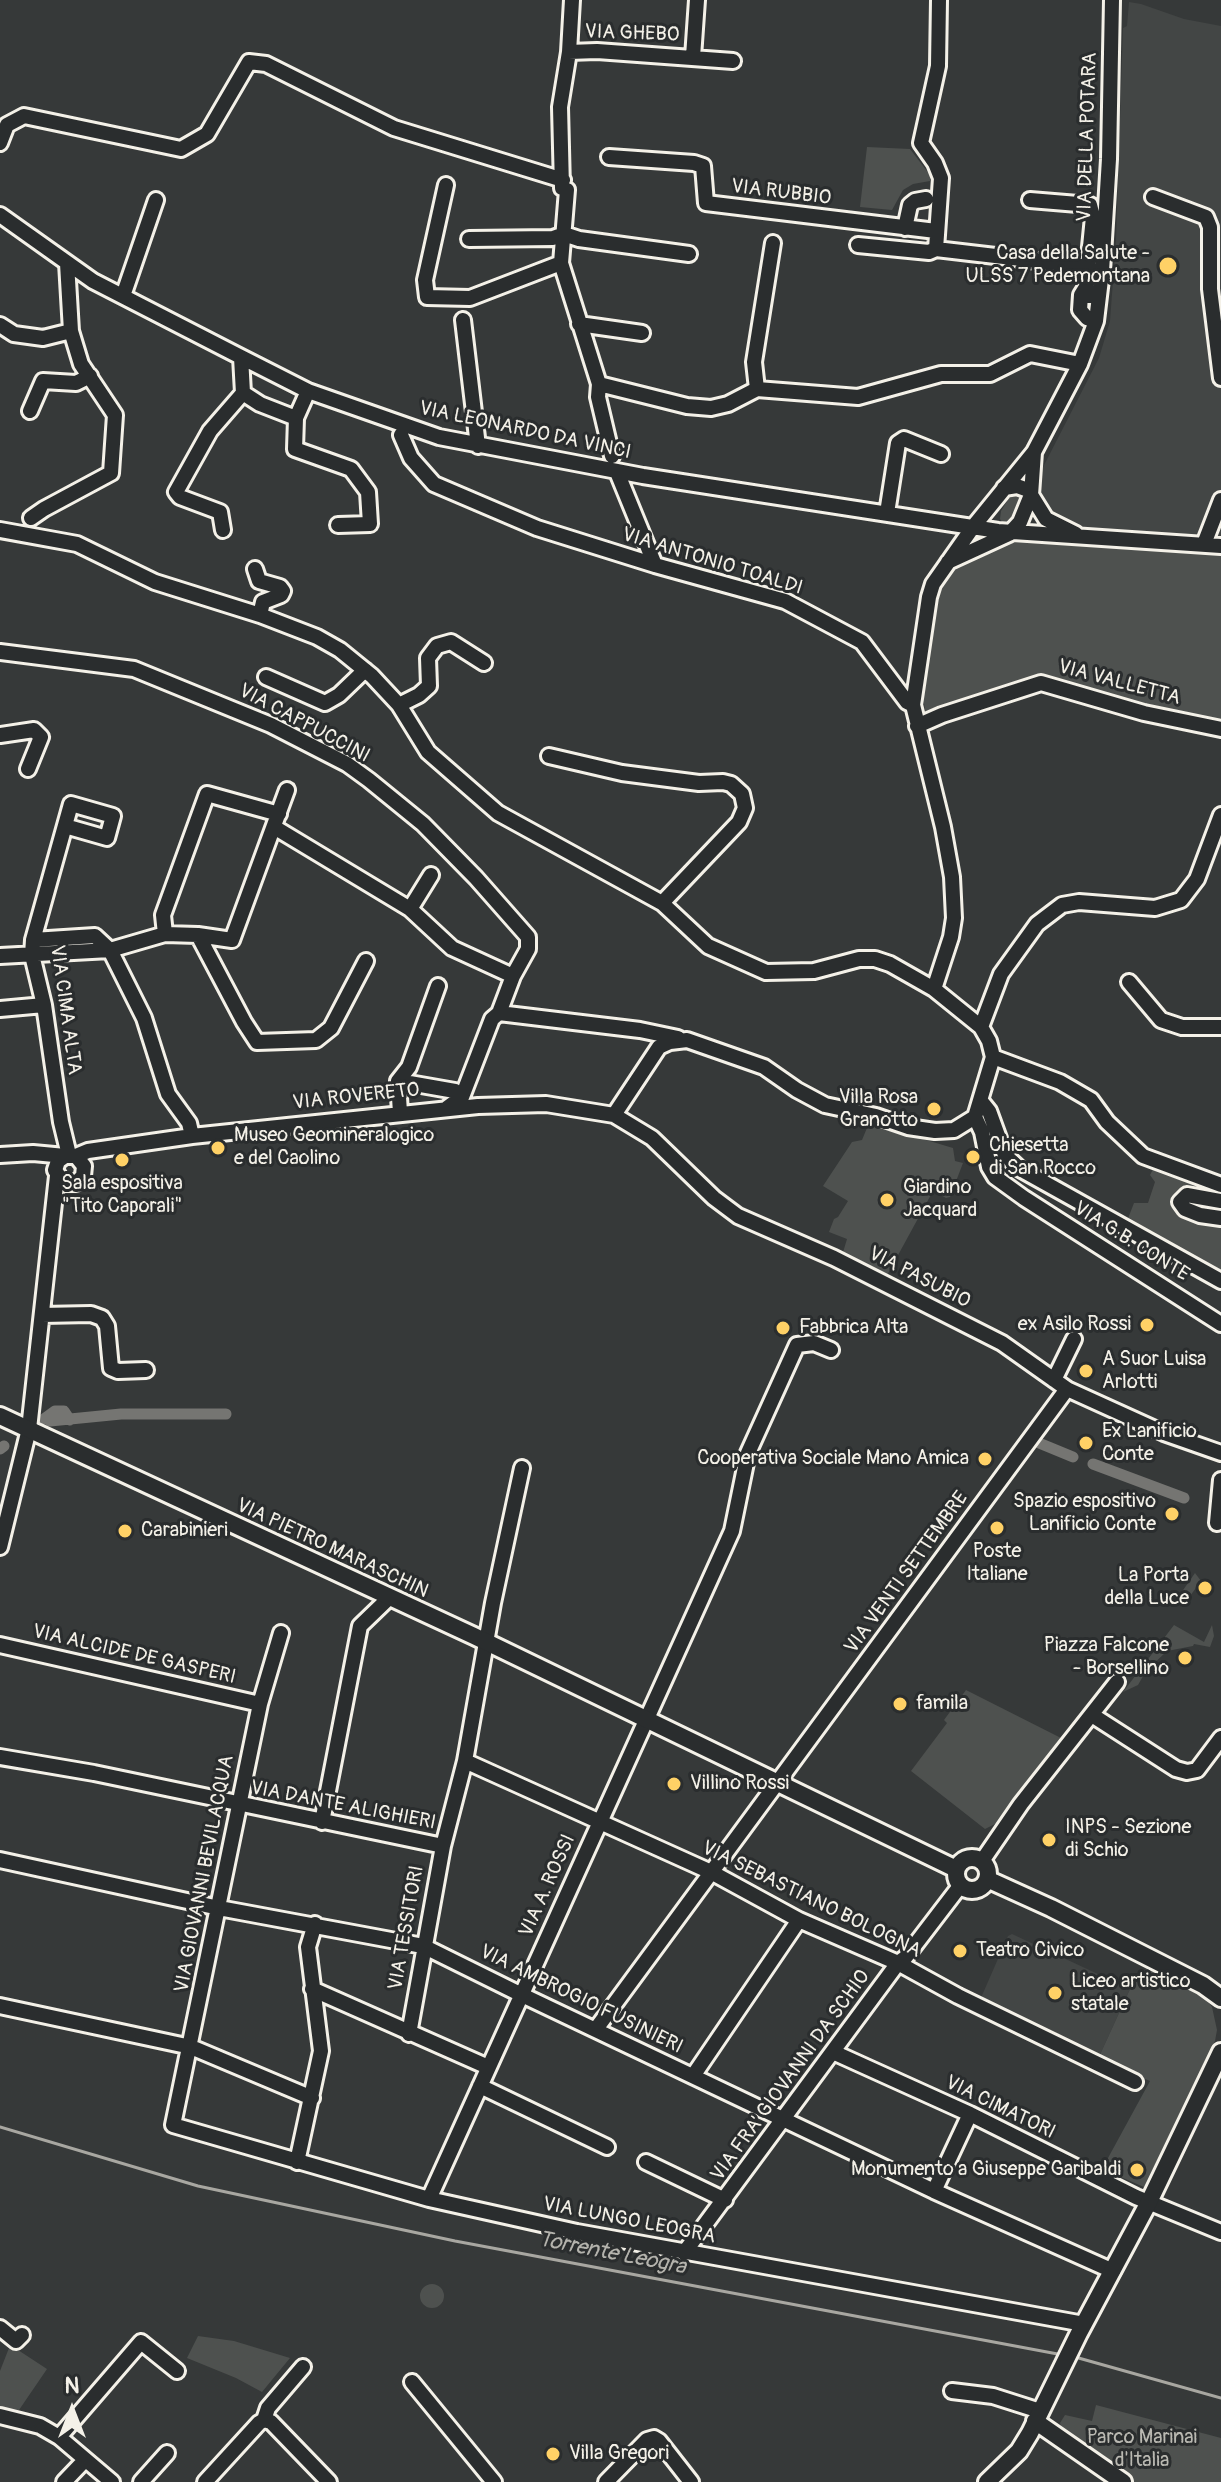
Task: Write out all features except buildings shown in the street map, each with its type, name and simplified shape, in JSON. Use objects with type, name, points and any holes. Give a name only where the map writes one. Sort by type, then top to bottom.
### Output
[{"type":"main road","name":"VIA PIETRO MARASCHIN","points":[[0,1416],[486,1642],[956,1869]]},
{"type":"main road","points":[[967,1858],[982,1861],[987,1867],[987,1879],[976,1890],[960,1886],[956,1869],[967,1858]]},
{"type":"main road","points":[[987,1879],[1203,1985],[1221,1998]]},
{"type":"main road","points":[[987,2482],[1019,2451],[1149,2202],[1221,2052]]},
{"type":"main road","points":[[1038,2416],[1123,2482]]},
{"type":"street","points":[[572,0],[569,52],[560,107],[562,188],[567,190],[561,263],[599,384],[598,397],[612,456]]},
{"type":"street","name":"VIA GHEBO","points":[[693,57],[697,0]]},
{"type":"street","points":[[936,249],[941,178],[921,143],[938,66],[939,0]]},
{"type":"street","name":"VIA DELLA POTARA","points":[[913,705],[933,584],[973,527],[1034,452],[1080,364],[1096,321],[1109,159],[1112,0]]},
{"type":"street","name":"VIA GHEBO","points":[[569,52],[733,61]]},
{"type":"street","points":[[0,143],[7,125],[24,116],[181,149],[207,134],[249,62],[266,64],[394,128],[563,180]]},
{"type":"street","name":"VIA RUBBIO","points":[[609,157],[703,166],[706,203],[936,231]]},
{"type":"street","points":[[446,185],[425,280],[427,297],[470,298],[561,263]]},
{"type":"street","points":[[1153,197],[1206,217],[1210,227],[1210,289],[1221,378]]},
{"type":"street","points":[[905,228],[910,205],[926,199]]},
{"type":"street","points":[[123,296],[156,200]]},
{"type":"street","points":[[1030,200],[1090,205],[1093,217],[1089,267],[1080,310],[1087,318],[1096,321]]},
{"type":"street","name":"VIA LEONARDO DA VINCI","points":[[0,215],[67,263],[123,296],[308,391],[400,425],[478,446],[617,472],[1004,532],[1221,546]]},
{"type":"street","points":[[1208,248],[1216,234],[1221,232]]},
{"type":"street","points":[[469,239],[553,238],[564,234],[579,239],[689,254]]},
{"type":"street","points":[[757,389],[754,362],[773,243]]},
{"type":"street","points":[[858,245],[929,252],[936,249],[1089,267]]},
{"type":"street","points":[[31,518],[111,473],[115,415],[81,364],[71,331],[67,263]]},
{"type":"street","points":[[1086,287],[1092,300],[1099,303]]},
{"type":"street","points":[[463,320],[478,446]]},
{"type":"street","points":[[579,324],[642,333]]},
{"type":"street","points":[[0,325],[14,334],[43,338],[71,331]]},
{"type":"street","points":[[599,384],[687,406],[711,408],[728,404],[757,389],[858,397],[941,374],[990,374],[1030,354],[1080,364]]},
{"type":"street","points":[[223,530],[220,512],[180,497],[176,492],[210,431],[243,393],[241,357]]},
{"type":"street","points":[[30,411],[43,381],[76,383],[90,376]]},
{"type":"street","points":[[308,391],[296,418],[295,449],[351,469],[368,492],[370,524],[338,525]]},
{"type":"street","points":[[243,393],[260,404],[296,418]]},
{"type":"street","name":"VIA ANTONIO TOALDI","points":[[401,435],[411,458],[434,484],[537,528],[785,601],[862,642],[874,654],[907,702],[913,705],[952,877],[952,927],[934,989]]},
{"type":"street","points":[[887,513],[898,443],[904,439],[941,454]]},
{"type":"street","name":"VIA DELLA POTARA","points":[[1004,532],[1020,522],[1031,495],[1034,452]]},
{"type":"street","points":[[617,472],[655,565]]},
{"type":"street","points":[[1004,488],[1023,487],[1031,495]]},
{"type":"street","name":"VIA LEONARDO DA VINCI","points":[[1031,495],[1046,519],[1083,538]]},
{"type":"street","points":[[948,563],[1004,532],[992,516],[994,501]]},
{"type":"street","points":[[1221,502],[1221,514]]},
{"type":"street","points":[[1204,544],[1221,502]]},
{"type":"street","points":[[0,530],[77,544],[155,582],[260,615],[317,637],[365,670],[399,705],[428,752],[498,813],[662,903],[708,946],[766,972],[814,971],[859,959],[875,959],[890,964],[934,989],[981,1027],[993,1057],[975,1117],[954,1130],[935,1131],[825,1105],[764,1067],[687,1040],[640,1030],[499,1013]]},
{"type":"street","name":"VIA LEONARDO DA VINCI","points":[[978,549],[1005,541],[1042,536]]},
{"type":"street","points":[[255,569],[259,581],[280,587],[283,591],[281,595],[263,602],[260,615]]},
{"type":"street","points":[[399,705],[429,686],[428,658],[437,646],[451,642],[484,663]]},
{"type":"street","name":"VIA CAPPUCCINI","points":[[1,656],[134,669],[271,725],[347,764],[423,824],[528,937],[528,949],[513,976],[499,1013],[492,1019],[462,1097]]},
{"type":"street","points":[[266,677],[325,703],[339,695],[365,670]]},
{"type":"street","name":"VIA VALLETTA","points":[[917,726],[1041,683],[1144,713],[1221,729]]},
{"type":"street","points":[[0,735],[34,730],[41,737],[28,769]]},
{"type":"street","points":[[549,756],[622,773],[699,783],[723,782],[731,784],[742,794],[745,808],[739,822],[662,903]]},
{"type":"street","points":[[0,956],[33,948],[110,950],[165,934],[232,940],[287,790]]},
{"type":"street","points":[[165,934],[163,915],[207,794],[276,821],[410,909],[452,948],[513,976]]},
{"type":"street","points":[[981,1027],[1001,974],[1037,924],[1062,905],[1079,902],[1155,908],[1181,900],[1197,879],[1221,815]]},
{"type":"street","name":"VIA CIMA ALTA","points":[[65,826],[33,948],[61,1122],[74,1158]]},
{"type":"street","points":[[410,909],[431,875]]},
{"type":"street","points":[[198,935],[257,1042],[316,1040],[331,1028],[366,961]]},
{"type":"street","points":[[110,950],[144,1018],[168,1094],[189,1123],[192,1136]]},
{"type":"street","points":[[1129,982],[1161,1020],[1182,1027],[1221,1027]]},
{"type":"street","points":[[400,1113],[398,1081],[409,1067],[438,986]]},
{"type":"street","points":[[0,1009],[44,1005]]},
{"type":"street","points":[[640,1030],[651,1044],[652,1055]]},
{"type":"street","points":[[614,1115],[659,1047],[687,1040]]},
{"type":"street","points":[[993,1057],[1060,1082],[1091,1100],[1107,1122],[1143,1156],[1221,1185]]},
{"type":"street","name":"VIA CAPPUCCINI","points":[[473,1072],[472,1097],[478,1106]]},
{"type":"street","points":[[398,1081],[455,1091],[462,1097],[446,1108]]},
{"type":"street","points":[[981,1101],[989,1111],[1005,1155],[1020,1169],[1221,1281]]},
{"type":"street","name":"VIA ROVERETO","points":[[0,1155],[74,1158],[102,1148],[446,1108],[546,1104],[614,1115]]},
{"type":"street","name":"VIA PASUBIO","points":[[614,1115],[652,1138],[714,1198],[738,1216],[834,1258],[1002,1343],[1067,1389],[1164,1433],[1221,1453]]},
{"type":"street","name":"VIA G.B. CONTE","points":[[975,1117],[982,1132],[989,1167],[995,1177],[1221,1324]]},
{"type":"street","name":"VIA ROVERETO","points":[[22,1154],[56,1173]]},
{"type":"street","points":[[1,1541],[29,1429],[58,1161],[74,1158],[83,1176],[55,1205]]},
{"type":"street","points":[[56,1173],[63,1183],[72,1184]]},
{"type":"street","points":[[1221,1201],[1187,1195],[1180,1202],[1185,1209],[1200,1215],[1221,1218]]},
{"type":"street","points":[[42,1315],[91,1314],[102,1318],[107,1326],[113,1371],[146,1370]]},
{"type":"street","points":[[1054,1380],[1074,1339]]},
{"type":"street","points":[[645,1720],[732,1531],[748,1453],[797,1345],[814,1343],[831,1350]]},
{"type":"street","name":"VIA VENTI SETTEMBRE","points":[[596,2029],[1067,1389]]},
{"type":"street","name":"VIA TESSITORI","points":[[409,2034],[423,1946],[443,1846],[465,1761],[522,1468]]},
{"type":"street","points":[[1217,1523],[1221,1480]]},
{"type":"street","points":[[322,1822],[360,1626],[389,1598]]},
{"type":"street","name":"VIA GIOVANNI BEVILACQUA","points":[[173,2125],[260,1704],[281,1633]]},
{"type":"street","name":"VIA ALCIDE DE GASPERI","points":[[0,1645],[260,1704]]},
{"type":"street","points":[[982,1861],[1021,1804],[1117,1682]]},
{"type":"street","points":[[1092,1715],[1176,1769],[1187,1772],[1197,1770],[1221,1738]]},
{"type":"street","name":"VIA A. ROSSI","points":[[429,2199],[645,1720]]},
{"type":"street","name":"VIA DANTE ALIGHIERI","points":[[0,1757],[94,1773],[443,1846]]},
{"type":"street","name":"VIA SEBASTIANO BOLOGNA","points":[[465,1761],[711,1872],[799,1920],[898,1963],[958,1996],[1135,2082]]},
{"type":"street","name":"VIA AMBROGIO FUSINIERI","points":[[0,1860],[219,1908],[423,1946],[934,2191],[1113,2271]]},
{"type":"street","name":"VIA FRA' GIOVANNI DA SCHIO","points":[[684,2253],[898,1963],[960,1886]]},
{"type":"street","points":[[693,2076],[799,1920]]},
{"type":"street","points":[[297,2162],[321,2051],[308,1947],[315,1924]]},
{"type":"street","points":[[312,1989],[488,2067]]},
{"type":"street","points":[[0,2006],[191,2047],[312,2098]]},
{"type":"street","name":"VIA CIMATORI","points":[[833,2052],[970,2114],[1149,2202],[1221,2232]]},
{"type":"street","points":[[480,2086],[607,2147]]},
{"type":"street","points":[[934,2191],[970,2114]]},
{"type":"street","name":"VIA LUNGO LEOGRA","points":[[173,2125],[429,2199],[684,2253],[1082,2328]]},
{"type":"street","points":[[646,2162],[725,2200]]},
{"type":"street","points":[[0,2328],[16,2341],[22,2335]]},
{"type":"street","points":[[59,2437],[141,2342],[177,2371]]},
{"type":"street","points":[[205,2482],[264,2420],[268,2408],[303,2367]]},
{"type":"street","points":[[412,2382],[494,2482]]},
{"type":"street","points":[[952,2391],[993,2396],[1038,2416]]},
{"type":"street","points":[[0,2416],[40,2426],[59,2437],[112,2482]]},
{"type":"street","points":[[264,2420],[271,2422],[329,2482]]},
{"type":"street","points":[[606,2482],[647,2440],[654,2438],[691,2482]]},
{"type":"street","points":[[141,2482],[167,2453]]},
{"type":"street","points":[[64,2482],[85,2460]]},
{"type":"shaded area","name":"Casa della Salute - ULSS 7 Pedemontana","points":[[1129,2],[1184,19],[1221,26],[1221,544],[1076,530],[1058,522],[1039,499],[1039,475],[1099,358],[1110,321],[1116,240],[1123,28],[1127,26]]},
{"type":"shaded area","name":"Liceo artistico statale","points":[[1012,1934],[1130,1989],[1098,2059],[980,2000],[1008,1936]]},
{"type":"green space","points":[[867,147],[910,149],[930,175],[930,181],[913,184],[903,190],[892,210],[860,207]]},
{"type":"green space","points":[[1016,491],[1024,495],[1012,524],[1004,525],[1000,519],[1001,511]]},
{"type":"green space","points":[[1038,540],[1221,555],[1221,724],[1046,679],[926,718],[920,673],[935,595],[952,566],[1002,543]]},
{"type":"green space","name":"Giardino Jacquard","points":[[869,1123],[953,1148],[955,1161],[963,1163],[950,1197],[933,1191],[885,1279],[841,1259],[847,1239],[829,1232],[834,1219],[848,1201],[823,1186],[852,1142],[862,1140]]},
{"type":"green space","points":[[1159,1158],[1221,1179],[1221,1270],[1127,1221],[1134,1203],[1148,1203],[1155,1182],[1150,1175]]},
{"type":"green space","points":[[1195,1573],[1201,1581],[1182,1607],[1174,1603]]},
{"type":"green space","points":[[1174,1625],[1204,1642],[1212,1625],[1214,1636],[1210,1647],[1194,1644],[1167,1651],[1146,1671],[1138,1685],[1123,1692]]},
{"type":"green space","points":[[966,1690],[1061,1738],[997,1823],[985,1829],[911,1771],[947,1723],[944,1720]]},
{"type":"green space","points":[[1146,1969],[1193,1988],[1206,1999],[1212,2007],[1217,2030],[1215,2041],[1144,2187],[1102,2169],[1150,2081],[1098,2059],[1130,1989]]},
{"type":"green space","points":[[432,2284],[441,2287],[444,2296],[441,2305],[432,2308],[423,2305],[420,2296],[423,2287]]},
{"type":"green space","points":[[198,2336],[234,2341],[290,2358],[262,2392],[187,2358]]},
{"type":"green space","points":[[9,2348],[18,2350],[47,2369],[19,2410],[0,2408],[0,2371]]},
{"type":"green space","name":"Parco Marinai d'Italia","points":[[1096,2405],[1221,2438],[1221,2482],[1132,2482],[1064,2435],[1060,2423],[1065,2415],[1092,2421]]},
{"type":"waterway","points":[[44,1419],[55,1411],[64,1411],[70,1420]]},
{"type":"waterway","points":[[46,1418],[50,1421],[121,1414],[226,1414]]},
{"type":"waterway","points":[[1039,1443],[1073,1457]]},
{"type":"waterway","points":[[0,1449],[4,1446]]},
{"type":"waterway","points":[[1093,1464],[1184,1498]]},
{"type":"waterway","name":"Torrente Leogra","points":[[0,2127],[198,2186],[455,2241],[1063,2355]]},
{"type":"waterway","name":"Torrente Leogra","points":[[1075,2357],[1221,2398]]},
{"type":"place","name":"Casa della Salute - ULSS 7 Pedemontana","points":[[1168,266]]},
{"type":"place","name":"Villa Rosa Granotto","points":[[934,1109]]},
{"type":"place","name":"Museo Geomineralogico e del Caolino","points":[[218,1148]]},
{"type":"place","name":"Chiesetta di San Rocco","points":[[973,1157]]},
{"type":"place","name":"Sala espositiva \"Tito Caporali\"","points":[[122,1160]]},
{"type":"place","name":"Giardino Jacquard","points":[[887,1200]]},
{"type":"place","name":"ex Asilo Rossi","points":[[1147,1325]]},
{"type":"place","name":"Fabbrica Alta","points":[[783,1328]]},
{"type":"place","name":"A Suor Luisa Arlotti","points":[[1086,1371]]},
{"type":"place","name":"Ex Lanificio Conte","points":[[1086,1443]]},
{"type":"place","name":"Cooperativa Sociale Mano Amica","points":[[985,1459]]},
{"type":"place","name":"Spazio espositivo Lanificio Conte","points":[[1172,1514]]},
{"type":"place","name":"Poste Italiane","points":[[997,1528]]},
{"type":"place","name":"Carabinieri","points":[[125,1531]]},
{"type":"place","name":"La Porta della Luce","points":[[1205,1588]]},
{"type":"place","name":"Piazza Falcone - Borsellino","points":[[1185,1658]]},
{"type":"place","name":"famila","points":[[900,1704]]},
{"type":"place","name":"Villino Rossi","points":[[674,1784]]},
{"type":"place","name":"INPS - Sezione di Schio","points":[[1049,1840]]},
{"type":"place","name":"Teatro Civico","points":[[960,1951]]},
{"type":"place","name":"Liceo artistico statale","points":[[1055,1993]]},
{"type":"place","name":"Monumento a Giuseppe Garibaldi","points":[[1137,2170]]},
{"type":"place","name":"Villa Gregori","points":[[553,2454]]}]
